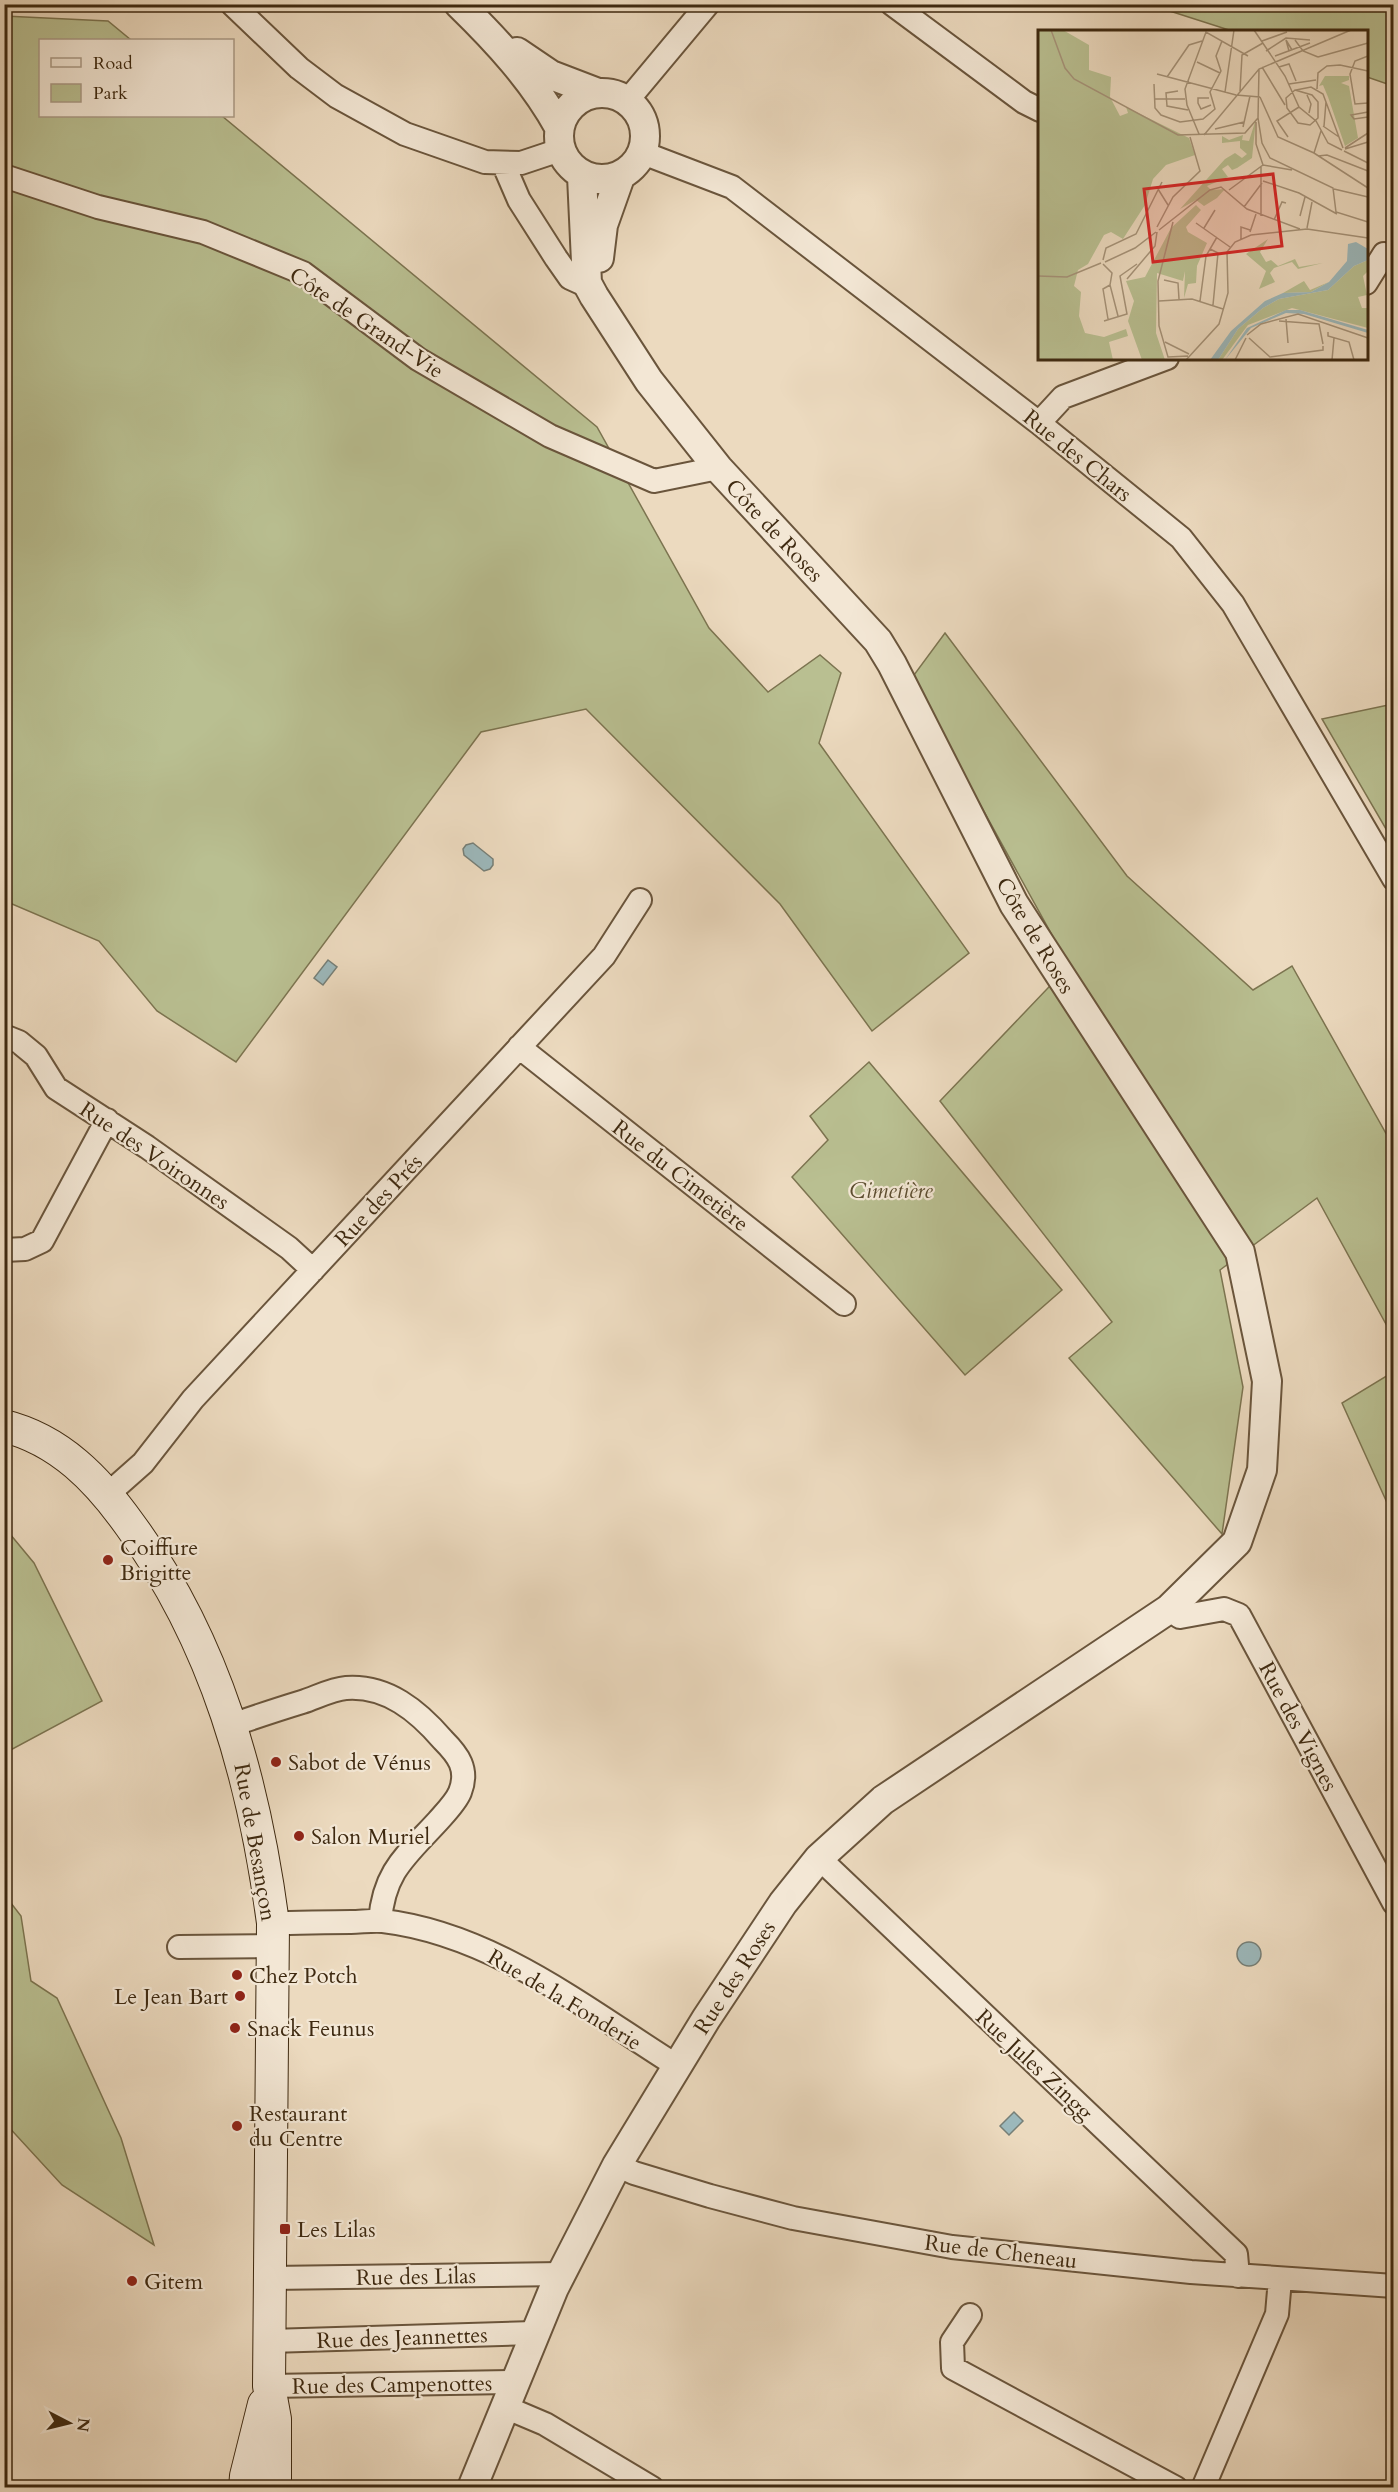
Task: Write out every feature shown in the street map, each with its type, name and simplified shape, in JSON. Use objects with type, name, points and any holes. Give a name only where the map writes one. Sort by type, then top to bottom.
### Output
[{"type":"main road","name":"Rue de Besançon","points":[[4,1426],[35,1436],[65,1453],[108,1494],[151,1552],[186,1613],[209,1661],[232,1725],[251,1802],[272,1934],[270,2386],[275,2419],[275,2487]]},
{"type":"main road","name":"Rue de Besançon","points":[[245,2487],[259,2417],[270,2386]]},
{"type":"street","points":[[232,4],[299,68],[336,96],[405,134],[485,162],[521,163],[559,138],[566,110],[580,98],[598,93]]},
{"type":"street","points":[[459,4],[488,32],[526,76],[559,138],[568,165],[582,176],[601,181],[620,177],[633,167],[643,153],[645,134],[640,115],[627,101],[613,94],[598,93],[551,75],[488,32]]},
{"type":"street","points":[[627,101],[708,4]]},
{"type":"street","points":[[892,4],[1024,102],[1038,109]]},
{"type":"street","name":"Rue des Chars","points":[[643,153],[732,187],[1039,423],[1181,538],[1233,604],[1394,879]]},
{"type":"street","points":[[503,163],[519,200],[570,278],[595,294]]},
{"type":"street","name":"Côte de Grand-Vie","points":[[4,176],[98,207],[203,232],[303,273],[428,365],[550,436],[654,482],[718,468]]},
{"type":"street","name":"Côte de Roses","points":[[582,176],[595,294],[621,339],[650,381],[718,468],[878,641],[1014,904],[1240,1252],[1267,1380],[1262,1470],[1237,1542],[1169,1609]]},
{"type":"street","name":"Côte de Roses","points":[[595,294],[602,234],[620,177]]},
{"type":"street","points":[[1368,279],[1381,253]]},
{"type":"street","points":[[1039,423],[1063,397],[1162,360]]},
{"type":"street","name":"Rue des Prés","points":[[108,1494],[143,1463],[193,1399],[604,956],[640,900]]},
{"type":"street","name":"Rue des Voironnes","points":[[4,1036],[19,1042],[36,1056],[56,1088],[107,1120],[289,1248],[313,1270]]},
{"type":"street","name":"Rue du Cimetière","points":[[519,1047],[844,1304]]},
{"type":"street","points":[[4,1250],[25,1250],[42,1241],[107,1120]]},
{"type":"street","name":"Rue des Roses","points":[[472,2487],[534,2333],[561,2274],[617,2165],[677,2066],[783,1903],[819,1858],[883,1800],[1169,1609]]},
{"type":"street","name":"Rue des Vignes","points":[[1169,1609],[1180,1617],[1224,1609],[1239,1615],[1394,1903]]},
{"type":"street","points":[[232,1725],[345,1688],[378,1691],[402,1702],[423,1718],[461,1759],[464,1777],[459,1793],[442,1817],[397,1866],[386,1885],[381,1902],[380,1921]]},
{"type":"street","name":"Rue Jules Zingg","points":[[819,1858],[1236,2254],[1238,2276]]},
{"type":"street","name":"Rue de la Fonderie","points":[[179,1947],[380,1921],[435,1932],[500,1957],[677,2066]]},
{"type":"street","name":"Rue de Cheneau","points":[[617,2165],[634,2173],[688,2190],[793,2218],[952,2247],[1238,2276],[1394,2286]]},
{"type":"street","name":"Rue des Lilas","points":[[271,2278],[561,2274]]},
{"type":"street","points":[[1203,2487],[1277,2314],[1280,2279]]},
{"type":"street","points":[[970,2315],[952,2342],[953,2368],[1176,2487]]},
{"type":"street","name":"Rue des Jeannettes","points":[[270,2341],[534,2333]]},
{"type":"street","name":"Rue des Campenottes","points":[[270,2386],[510,2394]]},
{"type":"street","points":[[510,2394],[545,2424],[652,2487]]},
{"type":"green space","points":[[1151,5],[1393,5],[1393,86],[1368,77],[1368,30],[1229,30]]},
{"type":"green space","points":[[4,16],[108,21],[130,39],[39,39],[39,117],[223,117],[597,427],[709,628],[768,692],[820,655],[841,673],[819,743],[969,953],[872,1031],[780,904],[586,709],[481,732],[236,1062],[157,1011],[99,941],[5,901]]},
{"type":"green space","points":[[945,633],[1127,876],[1253,990],[1292,966],[1393,1146],[1393,1337],[1317,1198],[1220,1270],[1243,1387],[1222,1534],[1069,1358],[1112,1322],[940,1101],[1069,966],[911,679]]},
{"type":"green space","points":[[1394,704],[1393,841],[1322,719]]},
{"type":"green space","name":"Cimetière","points":[[869,1062],[1062,1290],[965,1375],[792,1177],[828,1140],[810,1116]]},
{"type":"green space","points":[[1393,1372],[1393,1516],[1342,1403]]},
{"type":"green space","points":[[5,1528],[34,1563],[102,1701],[5,1753]]},
{"type":"green space","points":[[4,1894],[21,1916],[31,1981],[57,1998],[121,2138],[154,2245],[62,2185],[5,2123]]},
{"type":"water","points":[[473,843],[493,859],[490,869],[484,871],[464,855],[463,849],[466,845]]},
{"type":"water","points":[[328,960],[337,967],[323,985],[314,978]]},
{"type":"water","points":[[1249,1942],[1258,1945],[1261,1954],[1258,1963],[1249,1966],[1240,1963],[1237,1954],[1240,1945]]},
{"type":"water","points":[[1014,2112],[1023,2121],[1009,2135],[1000,2126]]},
{"type":"place","name":"Coiffure Brigitte","points":[[108,1560]]},
{"type":"place","name":"Sabot de Vénus","points":[[276,1762]]},
{"type":"place","name":"Salon Muriel","points":[[299,1836]]},
{"type":"place","name":"Chez Potch","points":[[237,1975]]},
{"type":"place","name":"Le Jean Bart","points":[[240,1996]]},
{"type":"place","name":"Snack Feunus","points":[[235,2028]]},
{"type":"place","name":"Restaurant du Centre","points":[[237,2126]]},
{"type":"place","name":"Les Lilas","points":[[285,2229]]},
{"type":"place","name":"Gitem","points":[[132,2281]]}]
